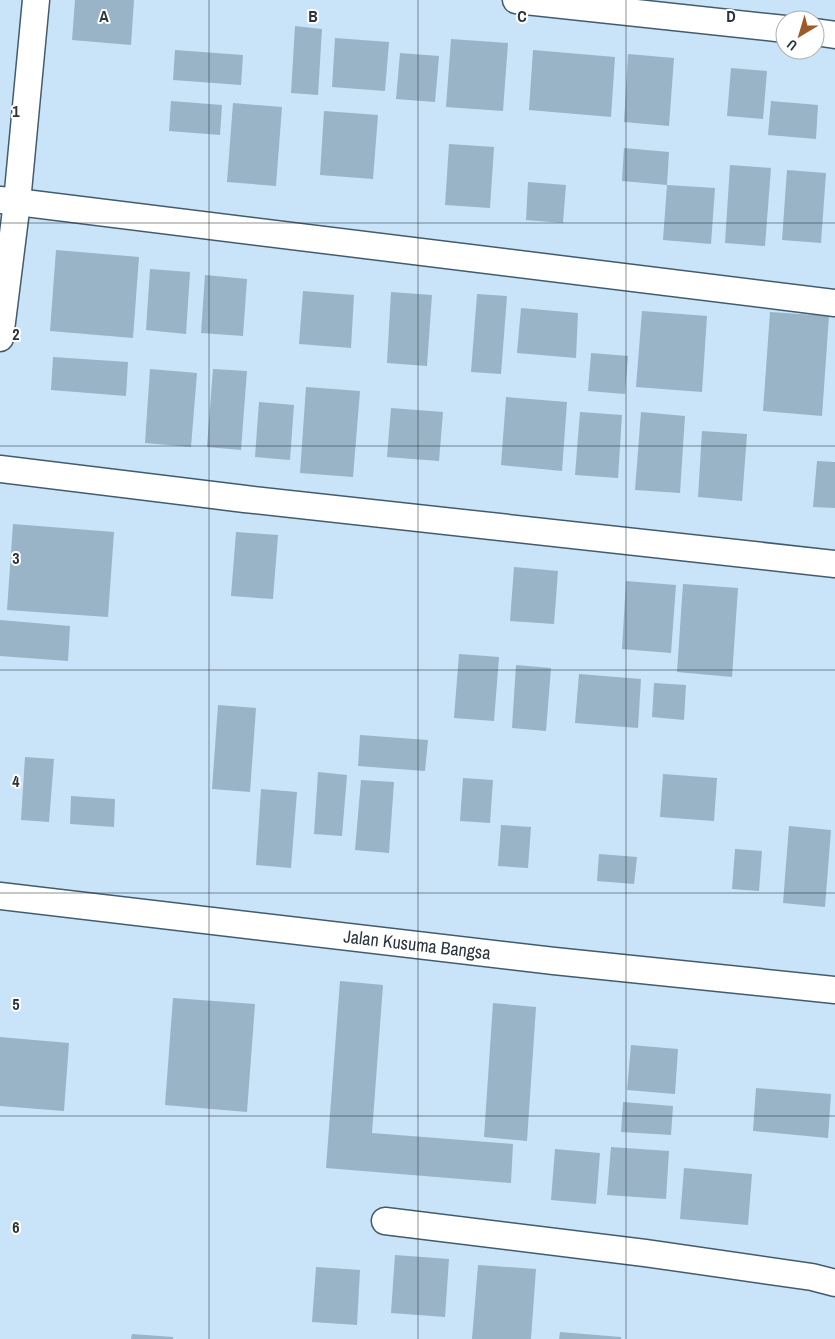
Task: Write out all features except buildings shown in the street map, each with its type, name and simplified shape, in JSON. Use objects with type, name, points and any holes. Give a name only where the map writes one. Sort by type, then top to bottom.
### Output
[{"type":"street","points":[[0,338],[8,201],[36,0]]},
{"type":"street","points":[[516,0],[775,28]]},
{"type":"street","points":[[8,201],[835,303]]},
{"type":"street","points":[[0,469],[245,499],[835,564]]},
{"type":"street","name":"Jalan Kusuma Bangsa","points":[[0,896],[554,960],[835,990]]},
{"type":"street","points":[[384,1221],[645,1253],[812,1277],[835,1283]]}]
